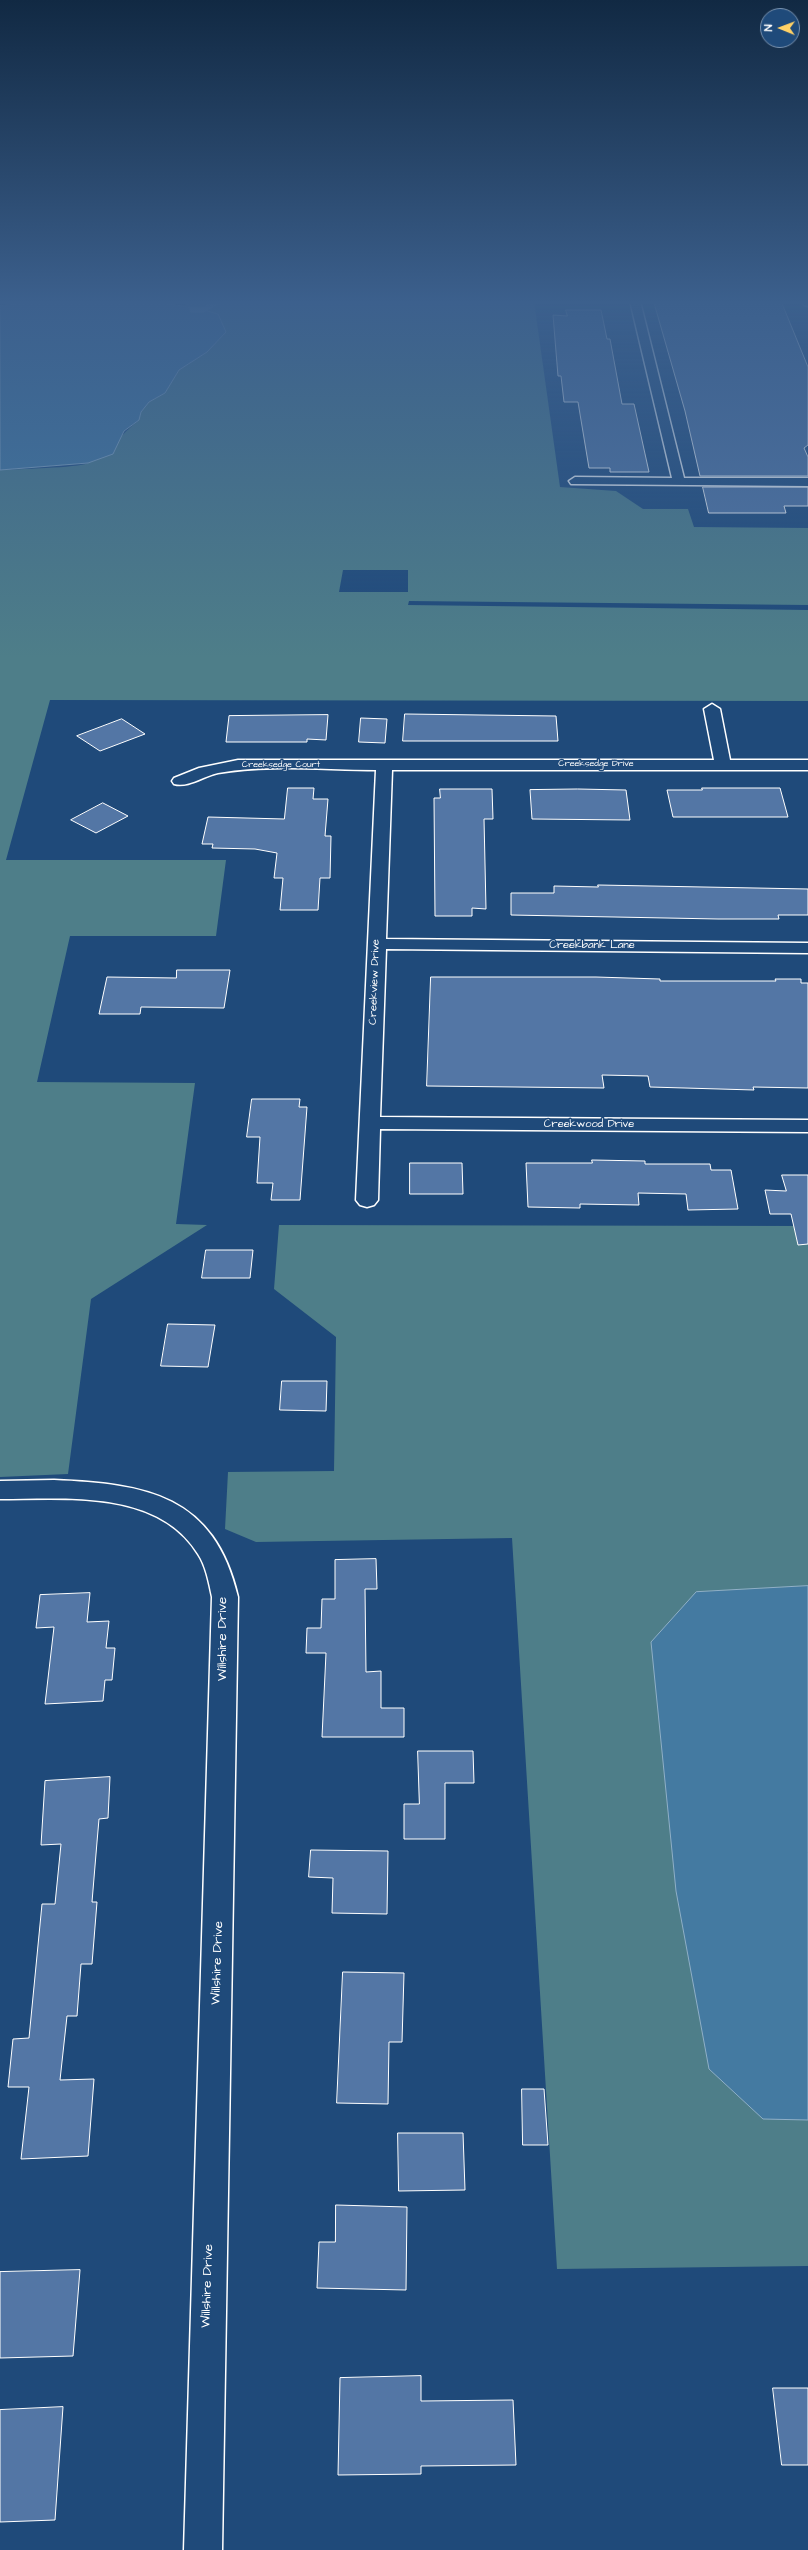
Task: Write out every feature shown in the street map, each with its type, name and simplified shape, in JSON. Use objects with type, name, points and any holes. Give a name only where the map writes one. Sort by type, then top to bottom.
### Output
[{"type":"street","points":[[664,420],[679,481]]},
{"type":"street","points":[[575,481],[808,482]]},
{"type":"street","points":[[712,709],[723,764]]},
{"type":"street","name":"Creeksedge Drive","points":[[384,764],[808,765]]},
{"type":"street","name":"Creeksedge Court","points":[[180,781],[205,771],[238,765],[384,764]]},
{"type":"street","name":"Creekview Drive","points":[[368,1200],[369,1123],[384,764]]},
{"type":"street","name":"Creekbank Lane","points":[[377,944],[808,948]]},
{"type":"street","name":"Creekwood Drive","points":[[369,1123],[808,1126]]},
{"type":"street","name":"Willshire Drive","points":[[0,1490],[102,1492],[161,1506],[187,1522],[207,1545],[218,1570],[225,1597],[222,1825],[206,2356],[204,2550]]},
{"type":"green space","points":[[139,420],[551,420],[560,487],[616,491],[643,509],[688,509],[694,527],[808,528],[808,605],[409,601],[408,605],[808,610],[808,701],[50,700],[6,860],[226,860],[216,936],[70,936],[37,1082],[195,1083],[176,1224],[207,1225],[91,1299],[68,1474],[0,1477],[0,470],[82,465],[96,459]],"holes":[[[343,570],[408,570],[408,592],[339,592]]]},
{"type":"green space","points":[[279,1225],[808,1226],[808,2266],[557,2269],[512,1538],[256,1542],[225,1529],[228,1472],[334,1471],[336,1337],[274,1289]]},
{"type":"water","points":[[0,420],[139,420],[124,431],[113,454],[88,463],[0,470]]},
{"type":"water","points":[[808,1586],[808,2120],[763,2119],[709,2069],[676,1891],[651,1642],[696,1592]]},
{"type":"building","points":[[581,420],[638,420],[649,472],[610,472],[610,468],[589,468]]},
{"type":"building","points":[[687,420],[808,420],[808,445],[804,448],[808,457],[808,476],[700,476]]},
{"type":"building","points":[[703,487],[808,487],[808,506],[784,506],[786,513],[709,513]]},
{"type":"building","points":[[405,714],[556,716],[558,741],[403,741]]},
{"type":"building","points":[[328,715],[326,740],[307,739],[307,742],[226,742],[229,716]]},
{"type":"building","points":[[361,718],[387,719],[385,743],[359,742]]},
{"type":"building","points":[[122,719],[145,734],[100,751],[77,736]]},
{"type":"building","points":[[288,788],[314,788],[313,799],[328,799],[325,836],[331,836],[330,878],[320,878],[318,910],[280,910],[283,878],[274,878],[277,853],[255,849],[212,848],[213,844],[202,844],[208,817],[284,819]]},
{"type":"building","points":[[702,788],[780,788],[788,817],[673,817],[667,790],[702,790]]},
{"type":"building","points":[[440,789],[492,789],[493,819],[484,819],[486,909],[472,908],[472,916],[435,916],[434,798],[440,798]]},
{"type":"building","points":[[530,790],[626,790],[630,820],[532,819]]},
{"type":"building","points":[[103,803],[128,816],[96,833],[71,820]]},
{"type":"building","points":[[598,885],[808,889],[808,915],[778,915],[779,919],[718,919],[511,915],[511,893],[554,893],[554,886],[598,887]]},
{"type":"building","points":[[177,970],[230,970],[224,1008],[141,1007],[140,1014],[99,1014],[107,977],[176,978]]},
{"type":"building","points":[[431,977],[596,977],[660,979],[660,981],[776,981],[775,979],[801,979],[801,983],[808,983],[808,1088],[753,1087],[754,1090],[650,1087],[648,1076],[602,1075],[604,1088],[427,1086]]},
{"type":"building","points":[[252,1099],[300,1099],[299,1107],[307,1107],[300,1200],[271,1200],[273,1183],[257,1183],[260,1137],[247,1137]]},
{"type":"building","points":[[592,1160],[645,1161],[645,1164],[710,1164],[711,1170],[731,1170],[738,1209],[688,1210],[686,1194],[638,1193],[639,1205],[580,1204],[580,1208],[528,1207],[526,1163],[592,1163]]},
{"type":"building","points":[[410,1163],[462,1163],[463,1194],[410,1194]]},
{"type":"building","points":[[782,1175],[808,1175],[808,1244],[798,1245],[791,1214],[770,1214],[765,1190],[786,1191]]},
{"type":"building","points":[[206,1250],[253,1250],[250,1278],[202,1278]]},
{"type":"building","points":[[168,1324],[215,1325],[208,1367],[161,1366]]},
{"type":"building","points":[[282,1381],[327,1381],[326,1411],[280,1410]]},
{"type":"building","points":[[376,1559],[377,1589],[365,1589],[366,1672],[381,1671],[381,1708],[404,1708],[404,1737],[322,1737],[326,1653],[306,1653],[307,1628],[321,1628],[322,1599],[335,1599],[335,1560]]},
{"type":"building","points":[[90,1593],[87,1622],[109,1621],[106,1648],[115,1648],[112,1680],[105,1680],[103,1701],[45,1704],[54,1627],[36,1628],[40,1595]]},
{"type":"building","points":[[418,1751],[473,1751],[474,1783],[445,1783],[445,1839],[404,1839],[404,1804],[419,1804]]},
{"type":"building","points":[[110,1777],[108,1818],[99,1819],[92,1902],[97,1902],[92,1964],[81,1964],[77,2016],[67,2016],[60,2080],[94,2079],[88,2156],[21,2159],[29,2087],[8,2087],[13,2039],[29,2038],[42,1904],[55,1904],[61,1844],[41,1845],[45,1781]]},
{"type":"building","points":[[311,1850],[388,1851],[387,1914],[332,1913],[333,1878],[309,1877]]},
{"type":"building","points":[[343,1972],[404,1973],[402,2042],[389,2042],[388,2104],[337,2103]]},
{"type":"building","points":[[522,2089],[544,2089],[548,2145],[523,2145]]},
{"type":"building","points":[[398,2133],[463,2133],[465,2190],[399,2191]]},
{"type":"building","points":[[336,2205],[407,2207],[406,2290],[317,2288],[319,2242],[335,2242]]},
{"type":"building","points":[[80,2270],[73,2356],[0,2358],[0,2272]]},
{"type":"building","points":[[421,2376],[421,2401],[513,2400],[516,2465],[421,2466],[421,2474],[338,2475],[340,2378]]},
{"type":"building","points":[[773,2388],[808,2388],[808,2465],[782,2465]]},
{"type":"building","points":[[63,2407],[55,2520],[0,2522],[0,2410]]}]
